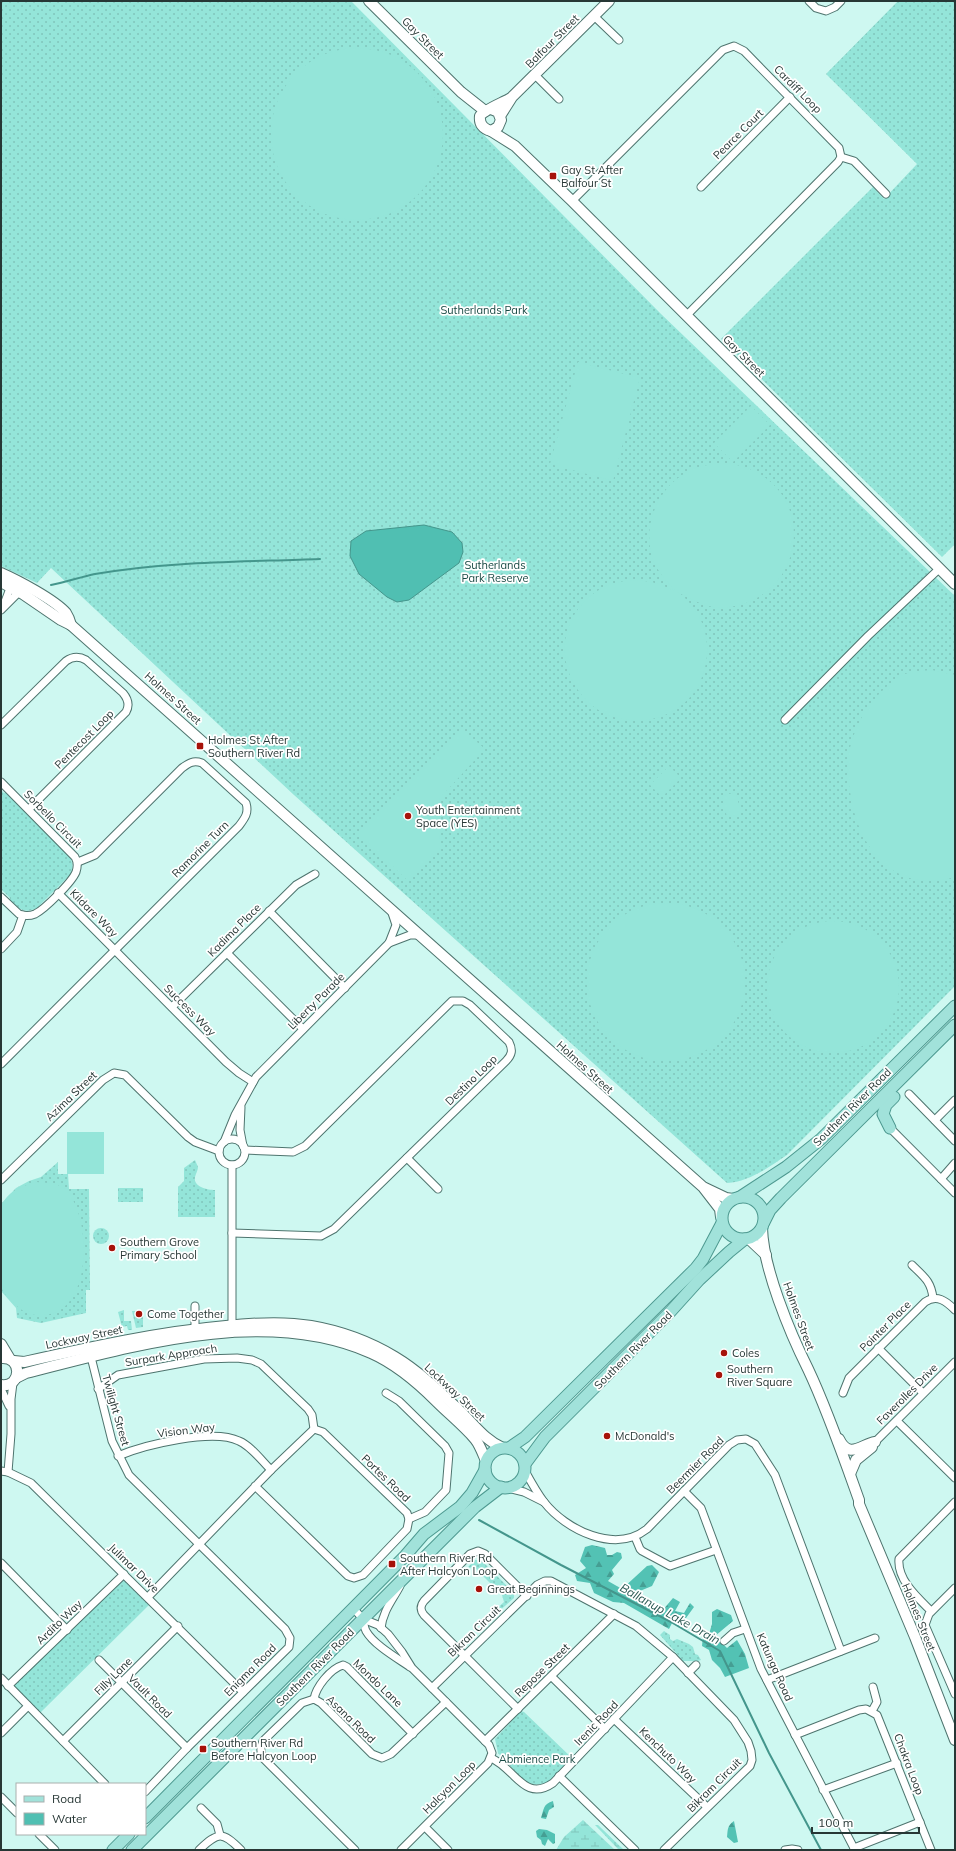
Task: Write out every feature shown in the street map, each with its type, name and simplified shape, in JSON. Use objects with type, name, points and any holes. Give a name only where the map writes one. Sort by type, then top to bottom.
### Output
[{"type":"main road","name":"Gay Street","points":[[369,1],[461,92],[494,115],[515,146]]},
{"type":"main road","name":"Balfour Street","points":[[491,130],[498,127],[494,115],[609,1]]},
{"type":"main road","name":"Gay Street","points":[[461,92],[480,120],[483,128],[491,130],[515,146],[572,201],[955,584]]},
{"type":"main road","points":[[480,120],[480,116],[494,115]]},
{"type":"main road","name":"Holmes Street","points":[[1,573],[8,583],[23,589],[61,620],[71,625],[348,870],[390,909],[453,963],[703,1187],[720,1209],[721,1220]]},
{"type":"main road","name":"Holmes Street","points":[[348,870],[388,899],[438,944],[453,963]]},
{"type":"main road","name":"Southern River Road","points":[[736,1198],[786,1167],[821,1139],[955,1006]]},
{"type":"main road","name":"Southern River Road","points":[[763,1225],[770,1210],[955,1025]]},
{"type":"main road","points":[[890,1128],[884,1118],[884,1109],[886,1105],[919,1071],[921,1067],[920,1061]]},
{"type":"main road","name":"Holmes Street","points":[[703,1187],[726,1198],[736,1198]]},
{"type":"main road","points":[[747,1239],[758,1233],[763,1225],[763,1212],[758,1203],[750,1198],[736,1198],[727,1204],[721,1220],[730,1236],[747,1239],[766,1254]]},
{"type":"main road","name":"Southern River Road","points":[[506,1448],[525,1437],[692,1272],[703,1259],[721,1220]]},
{"type":"main road","name":"Holmes Street","points":[[763,1225],[766,1254],[778,1294],[803,1362],[815,1387],[850,1474],[859,1504],[915,1636],[955,1740]]},
{"type":"main road","name":"Southern River Road","points":[[525,1467],[545,1437],[666,1317],[699,1280],[728,1252],[747,1239]]},
{"type":"main road","name":"Lockway Street","points":[[1,1385],[9,1385],[26,1373],[144,1336],[286,1323],[332,1330],[384,1350],[430,1382],[490,1441],[506,1448]]},
{"type":"main road","name":"Lockway Street","points":[[232,1329],[305,1334],[327,1338],[371,1353],[404,1372],[421,1386],[476,1440],[485,1466]]},
{"type":"main road","points":[[1,1344],[8,1359],[18,1371],[15,1381]]},
{"type":"main road","name":"Lockway Street","points":[[8,1359],[24,1362],[90,1352]]},
{"type":"main road","name":"Holmes Street","points":[[803,1362],[804,1370],[842,1469],[856,1502],[859,1504]]},
{"type":"main road","points":[[815,1387],[825,1399],[837,1433],[845,1447],[858,1449],[875,1442]]},
{"type":"main road","points":[[850,1474],[856,1460],[870,1450],[875,1442]]},
{"type":"main road","points":[[506,1448],[518,1452],[525,1467],[519,1482],[504,1488],[492,1483],[485,1466],[493,1452],[506,1448]]},
{"type":"main road","name":"Southern River Road","points":[[146,1817],[405,1556],[424,1534],[460,1507],[472,1493],[485,1466]]},
{"type":"main road","name":"Southern River Road","points":[[132,1850],[475,1507],[504,1488]]},
{"type":"main road","points":[[113,1850],[128,1835]]},
{"type":"street","points":[[809,1],[816,8],[826,11],[835,7],[841,1]]},
{"type":"street","points":[[594,16],[618,40]]},
{"type":"street","name":"Cardiff Loop","points":[[572,201],[723,50],[734,46],[744,51],[832,139],[840,148],[841,157]]},
{"type":"street","points":[[535,75],[559,99]]},
{"type":"street","name":"Pearce Court","points":[[701,186],[790,97]]},
{"type":"street","points":[[686,316],[835,167],[841,157],[854,161],[886,194]]},
{"type":"street","points":[[785,720],[868,636],[940,568]]},
{"type":"street","points":[[2,609],[8,583]]},
{"type":"street","points":[[2,609],[23,589]]},
{"type":"street","name":"Pentecost Loop","points":[[1,725],[66,661],[73,657],[80,657],[86,660],[123,693],[128,700],[128,708],[126,712],[28,809]]},
{"type":"street","name":"Ramorine Turn","points":[[1,1064],[239,826],[247,816],[246,803],[202,763],[189,763],[182,768],[95,855],[78,862]]},
{"type":"street","name":"Sorbello Circuit","points":[[1,782],[75,857],[78,862],[75,874],[58,893],[36,913],[23,915]]},
{"type":"street","name":"Kadima Place","points":[[172,1007],[296,885],[315,874]]},
{"type":"street","name":"Kildare Way","points":[[58,893],[115,950]]},
{"type":"street","points":[[1,898],[15,912],[23,915],[18,932],[1,949]]},
{"type":"street","name":"Liberty Parade","points":[[224,1142],[235,1115],[241,1107],[253,1082],[303,1029],[389,943],[396,925],[390,909]]},
{"type":"street","points":[[269,911],[345,988]]},
{"type":"street","points":[[389,943],[410,935],[420,935]]},
{"type":"street","name":"Success Way","points":[[115,950],[232,1067],[253,1082]]},
{"type":"street","points":[[227,953],[303,1029]]},
{"type":"street","name":"Destino Loop","points":[[232,1233],[321,1236],[334,1229],[506,1061],[512,1053],[509,1042],[463,1001],[452,1001],[305,1146],[293,1152],[244,1148]]},
{"type":"street","name":"Azima Street","points":[[1,1180],[103,1080],[114,1073],[125,1075],[195,1142],[219,1151]]},
{"type":"street","points":[[909,1094],[955,1141]]},
{"type":"street","points":[[935,1120],[955,1100]]},
{"type":"street","name":"Liberty Parade","points":[[241,1107],[240,1130],[244,1148]]},
{"type":"street","points":[[890,1128],[955,1193]]},
{"type":"street","points":[[234,1139],[240,1141],[244,1148],[242,1160],[232,1165],[227,1164],[221,1159],[219,1151],[224,1142],[234,1139]]},
{"type":"street","points":[[407,1158],[438,1189]]},
{"type":"street","points":[[941,1179],[955,1163]]},
{"type":"street","points":[[232,1165],[232,1329]]},
{"type":"street","points":[[912,1265],[928,1280],[932,1287],[933,1298],[945,1301],[955,1310]]},
{"type":"street","name":"Pointer Place","points":[[843,1393],[849,1378],[921,1306],[933,1298]]},
{"type":"street","points":[[195,1306],[195,1332]]},
{"type":"street","points":[[878,1348],[923,1393]]},
{"type":"street","name":"Twilight Street","points":[[90,1352],[98,1389],[112,1441],[118,1456],[129,1475],[198,1543]]},
{"type":"street","name":"Surpark Approach","points":[[98,1389],[118,1375],[204,1359],[225,1357],[252,1360],[261,1364],[272,1373],[308,1409],[312,1415],[314,1429]]},
{"type":"street","name":"Faverolles Drive","points":[[875,1442],[955,1362]]},
{"type":"street","points":[[4,1471],[11,1434],[10,1410],[15,1381]]},
{"type":"street","points":[[1,1388],[10,1410]]},
{"type":"street","points":[[386,1393],[399,1401],[445,1446],[449,1453],[446,1490],[425,1512],[409,1519]]},
{"type":"street","points":[[896,1421],[955,1478]]},
{"type":"street","points":[[148,1597],[198,1543],[314,1429]]},
{"type":"street","name":"Portes Road","points":[[255,1486],[348,1576],[354,1578],[363,1575],[407,1529],[409,1519],[407,1513],[323,1432],[314,1429]]},
{"type":"street","name":"Vision Way","points":[[118,1456],[135,1449],[165,1442],[224,1436],[241,1442],[271,1470]]},
{"type":"street","name":"Beermier Road","points":[[525,1467],[544,1502],[559,1517],[579,1530],[612,1540],[623,1540],[635,1537],[647,1529],[729,1445],[737,1440],[746,1439],[755,1444],[775,1475],[841,1651]]},
{"type":"street","name":"Julimar Drive","points":[[4,1471],[31,1483],[178,1626],[243,1692]]},
{"type":"street","name":"Beermier Road","points":[[504,1488],[524,1492],[544,1502]]},
{"type":"street","name":"Katunga Road","points":[[684,1490],[701,1508],[745,1629],[767,1680],[854,1849]]},
{"type":"street","points":[[931,1611],[910,1590],[900,1566],[900,1560],[955,1502]]},
{"type":"street","points":[[635,1537],[637,1545],[642,1551],[670,1566],[716,1550]]},
{"type":"street","name":"Enigma Road","points":[[146,1791],[186,1748],[288,1648],[290,1638],[285,1629],[198,1543]]},
{"type":"street","points":[[518,1709],[421,1611],[421,1607],[424,1601],[470,1554],[478,1551],[485,1554],[527,1596]]},
{"type":"street","points":[[1,1563],[67,1630]]},
{"type":"street","name":"Ardito Way","points":[[8,1686],[124,1574]]},
{"type":"street","points":[[381,1628],[383,1616],[387,1607],[404,1579]]},
{"type":"street","name":"Bikran Circuit","points":[[432,1688],[541,1582],[551,1580],[636,1626],[673,1657]]},
{"type":"street","points":[[955,1588],[931,1611],[926,1619],[926,1629],[955,1693]]},
{"type":"street","name":"Halcyon Loop","points":[[353,1608],[363,1619],[381,1628],[398,1645],[412,1668]]},
{"type":"street","name":"Repose Street","points":[[485,1741],[552,1677],[614,1614]]},
{"type":"street","name":"Halcyon Loop","points":[[363,1619],[366,1630],[370,1635],[386,1651],[412,1668],[489,1744],[492,1753],[488,1763],[402,1850]]},
{"type":"street","name":"Filly Lane","points":[[63,1741],[178,1626]]},
{"type":"street","points":[[724,1641],[734,1633],[745,1629]]},
{"type":"street","points":[[767,1680],[875,1638]]},
{"type":"street","name":"Bikram Circuit","points":[[664,1850],[750,1766],[752,1760],[748,1742],[734,1720],[673,1657]]},
{"type":"street","name":"Irenic Road","points":[[491,1758],[501,1763],[526,1787],[535,1790],[545,1788],[560,1776],[673,1657]]},
{"type":"street","name":"Vault Road","points":[[99,1660],[186,1748]]},
{"type":"street","name":"Mondo Lane","points":[[314,1699],[318,1687],[338,1667],[343,1665],[413,1734]]},
{"type":"street","points":[[688,1673],[696,1665]]},
{"type":"street","points":[[552,1677],[605,1729]]},
{"type":"street","points":[[1,1678],[104,1783]]},
{"type":"street","points":[[795,1735],[859,1710],[866,1709],[872,1711],[877,1702],[873,1687]]},
{"type":"street","name":"Asana Road","points":[[355,1850],[264,1759],[260,1752],[260,1747],[263,1741],[302,1703],[314,1699],[321,1703],[372,1754],[382,1758],[391,1754],[446,1702]]},
{"type":"street","points":[[1,1733],[28,1706]]},
{"type":"street","name":"Chakra Loop","points":[[872,1711],[880,1720],[931,1850]]},
{"type":"street","name":"Kenchuto Way","points":[[614,1719],[707,1807]]},
{"type":"street","points":[[823,1790],[897,1763]]},
{"type":"street","points":[[560,1776],[635,1850]]},
{"type":"street","points":[[1,1797],[16,1812]]},
{"type":"street","points":[[202,1808],[217,1824],[220,1835]]},
{"type":"street","points":[[854,1849],[920,1822]]},
{"type":"street","points":[[425,1827],[448,1850]]},
{"type":"street","points":[[40,1835],[55,1850]]},
{"type":"street","points":[[199,1850],[211,1838],[220,1835],[228,1838],[241,1850]]},
{"type":"street","points":[[785,1850],[798,1850]]},
{"type":"green space","name":"Sutherlands Park Reserve","points":[[1,1],[351,1],[661,314],[955,596],[955,986],[787,1155],[751,1177],[727,1183],[294,795],[51,568],[37,583],[1,566]]},
{"type":"green space","points":[[898,1],[955,1],[955,544],[942,557],[721,339],[873,187],[884,199],[917,164],[826,74]]},
{"type":"green space","points":[[357,48],[374,50],[390,55],[405,63],[418,73],[428,86],[436,101],[441,117],[443,134],[441,151],[436,167],[428,182],[418,195],[405,205],[390,213],[374,218],[357,220],[340,218],[324,213],[309,205],[296,195],[286,182],[278,167],[273,151],[271,134],[273,117],[278,101],[286,86],[296,73],[309,63],[324,55],[340,50]]},
{"type":"green space","points":[[578,362],[640,378],[613,481],[550,464]]},
{"type":"green space","points":[[751,406],[770,425],[733,462],[714,443]]},
{"type":"green space","points":[[729,463],[751,470],[763,476],[779,490],[789,507],[793,526],[793,545],[788,563],[778,580],[764,593],[746,603],[717,608],[699,603],[677,592],[694,608],[704,629],[707,641],[706,664],[703,675],[694,693],[682,705],[668,714],[644,720],[621,719],[599,711],[587,701],[570,676],[565,651],[568,627],[580,606],[598,591],[621,582],[648,581],[676,592],[658,570],[650,549],[649,535],[655,508],[670,485],[681,476],[702,466]]},
{"type":"green space","points":[[932,670],[955,675],[955,877],[933,881],[914,879],[897,872],[882,862],[870,848],[861,831],[854,812],[847,766],[849,752],[856,728],[873,700],[900,676],[911,672]]},
{"type":"green space","name":"Youth Entertainment Space (YES)","points":[[463,730],[485,749],[440,798],[439,850],[408,881],[359,834]]},
{"type":"green space","points":[[669,766],[681,778],[662,797],[650,785]]},
{"type":"green space","points":[[1,790],[4,793],[7,792],[68,854],[72,862],[72,870],[70,875],[37,908],[29,911],[22,910],[9,901],[10,898],[1,889]]},
{"type":"green space","points":[[736,792],[741,814],[727,817],[722,796]]},
{"type":"green space","points":[[658,903],[674,903],[689,906],[703,912],[722,926],[732,938],[742,959],[745,982],[742,1005],[732,1026],[722,1038],[710,1048],[689,1058],[674,1061],[658,1061],[643,1058],[622,1048],[610,1038],[600,1026],[590,1005],[587,990],[587,974],[590,959],[600,938],[610,926],[622,916],[643,906]]},
{"type":"green space","points":[[839,921],[858,926],[870,932],[880,940],[888,950],[894,962],[898,974],[898,1000],[894,1012],[888,1024],[880,1034],[870,1042],[858,1048],[846,1052],[827,1053],[808,1048],[796,1042],[786,1034],[778,1024],[772,1012],[768,1000],[767,981],[772,962],[778,950],[786,940],[796,932],[808,926],[820,922]]},
{"type":"green space","points":[[67,1132],[104,1132],[104,1174],[67,1174]]},
{"type":"green space","points":[[195,1160],[198,1167],[195,1177],[196,1183],[205,1189],[215,1190],[215,1217],[178,1217],[178,1187],[184,1181],[184,1168]]},
{"type":"green space","points":[[58,1162],[58,1174],[68,1174],[69,1189],[89,1189],[90,1290],[86,1290],[86,1313],[41,1323],[17,1318],[16,1308],[1,1291],[1,1204],[16,1188],[41,1177]]},
{"type":"green space","points":[[36,1182],[51,1183],[60,1186],[71,1196],[78,1213],[83,1234],[84,1256],[80,1278],[73,1297],[60,1310],[42,1315],[34,1315],[25,1312],[9,1299],[1,1287],[2,1205],[12,1193],[21,1187]]},
{"type":"green space","points":[[118,1188],[143,1188],[143,1202],[118,1202]]},
{"type":"green space","points":[[98,1228],[104,1228],[109,1233],[107,1242],[104,1244],[98,1244],[93,1239],[93,1233]]},
{"type":"green space","points":[[124,1310],[124,1321],[131,1321],[132,1330],[128,1330],[127,1326],[122,1327],[118,1312]]},
{"type":"green space","points":[[132,1311],[143,1311],[143,1327],[136,1328]]},
{"type":"green space","points":[[592,1545],[605,1548],[607,1555],[612,1555],[617,1552],[621,1553],[622,1558],[612,1570],[614,1574],[608,1581],[622,1589],[647,1566],[652,1565],[659,1572],[652,1586],[635,1593],[630,1593],[662,1611],[673,1598],[680,1602],[675,1611],[684,1613],[690,1603],[694,1607],[686,1618],[674,1619],[669,1629],[624,1603],[613,1602],[594,1593],[590,1583],[577,1581],[575,1575],[586,1568],[580,1561],[585,1547]]},
{"type":"green space","points":[[475,1560],[481,1560],[514,1593],[514,1598],[497,1613],[494,1611],[504,1602],[502,1595],[473,1566],[470,1568],[468,1567]]},
{"type":"green space","points":[[124,1577],[151,1603],[40,1713],[14,1686]]},
{"type":"green space","points":[[717,1609],[731,1615],[733,1621],[715,1636],[727,1648],[737,1640],[745,1654],[749,1668],[725,1677],[720,1668],[712,1660],[709,1650],[702,1646],[703,1636],[709,1634],[712,1624],[712,1612]]},
{"type":"green space","points":[[664,1631],[670,1635],[670,1639],[673,1641],[677,1639],[693,1647],[695,1654],[698,1655],[701,1660],[683,1661],[660,1635]]},
{"type":"green space","name":"Abmience Park","points":[[521,1711],[524,1712],[573,1759],[558,1775],[542,1784],[526,1783],[498,1753],[495,1739]]},
{"type":"green space","points":[[553,1801],[554,1807],[549,1810],[546,1819],[541,1818],[543,1809],[546,1805]]},
{"type":"green space","points":[[583,1820],[615,1850],[556,1850],[564,1837]]},
{"type":"green space","points":[[734,1821],[738,1842],[734,1843],[727,1837],[729,1826]]},
{"type":"green space","points":[[595,1825],[598,1825],[624,1850],[619,1850]]},
{"type":"green space","points":[[539,1829],[547,1830],[555,1834],[555,1843],[553,1844],[548,1839],[545,1846],[542,1844],[541,1840],[537,1837],[536,1831]]},
{"type":"water","points":[[424,525],[452,532],[462,543],[463,552],[459,563],[409,600],[397,602],[387,597],[359,574],[350,556],[351,541],[366,531]]},
{"type":"waterway","points":[[51,585],[95,574],[179,564],[320,559]]},
{"type":"waterway","name":"Ballanup Lake Drain","points":[[479,1520],[561,1565],[671,1622],[720,1651],[769,1753],[821,1850]]},
{"type":"place","name":"Gay St After Balfour St","points":[[553,176]]},
{"type":"place","name":"Holmes St After Southern River Rd","points":[[200,746]]},
{"type":"place","name":"Youth Entertainment Space (YES)","points":[[408,816]]},
{"type":"place","name":"Southern Grove Primary School","points":[[112,1248]]},
{"type":"place","name":"Come Together","points":[[139,1314]]},
{"type":"place","name":"Coles","points":[[724,1353]]},
{"type":"place","name":"Southern River Square","points":[[719,1375]]},
{"type":"place","name":"McDonald's","points":[[607,1436]]},
{"type":"place","name":"Southern River Rd After Halcyon Loop","points":[[392,1564]]},
{"type":"place","name":"Great Beginnings","points":[[479,1589]]},
{"type":"place","name":"Southern River Rd Before Halcyon Loop","points":[[203,1749]]},
{"type":"park label","name":"Sutherlands Park","points":[[484,310]]}]
